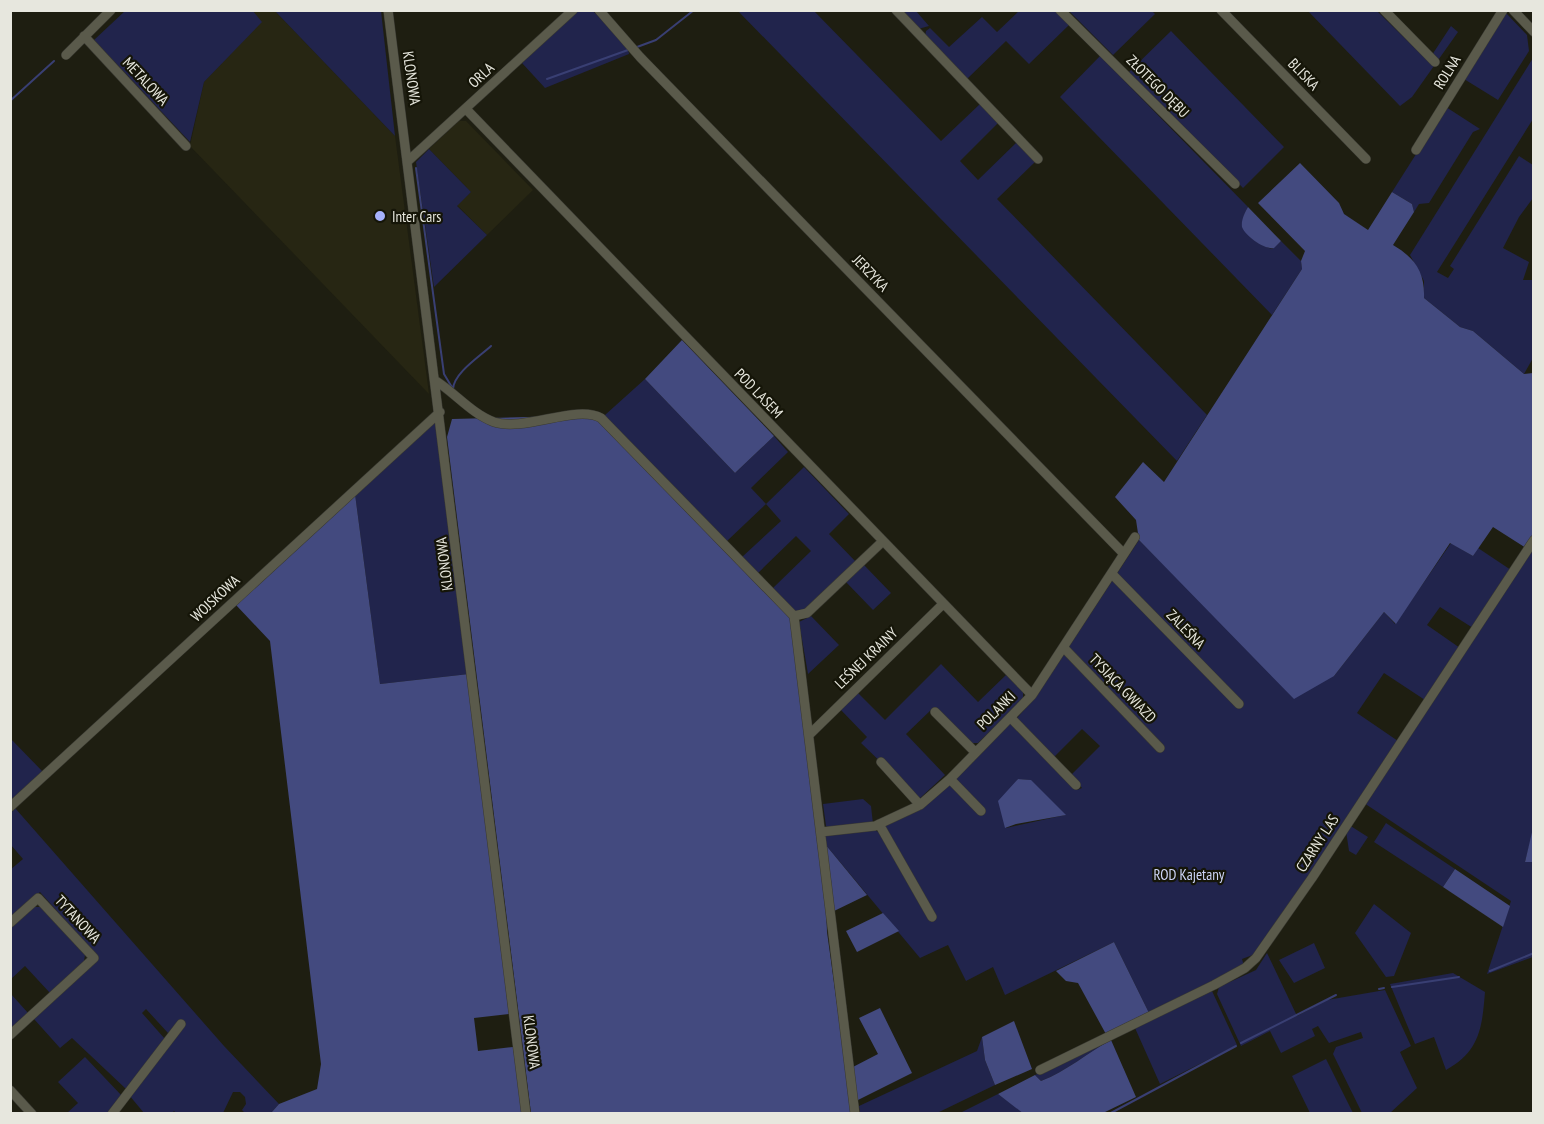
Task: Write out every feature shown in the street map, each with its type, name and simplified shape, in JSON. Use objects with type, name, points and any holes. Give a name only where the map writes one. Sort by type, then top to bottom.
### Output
[{"type":"street","points":[[66,55],[111,10]]},
{"type":"street","name":"KLONOWA","points":[[388,10],[526,1113]]},
{"type":"street","name":"ORLA","points":[[408,161],[573,10]]},
{"type":"street","name":"JERZYKA","points":[[599,10],[640,57],[1124,554]]},
{"type":"street","points":[[896,10],[1038,159]]},
{"type":"street","name":"ZŁOTEGO DĘBU","points":[[1060,10],[1235,184]]},
{"type":"street","name":"BLISKA","points":[[1221,10],[1366,159]]},
{"type":"street","points":[[1384,10],[1435,62]]},
{"type":"street","name":"ROLNA","points":[[1416,150],[1503,10]]},
{"type":"street","points":[[1513,10],[1533,32]]},
{"type":"street","name":"METALOWA","points":[[84,36],[186,146]]},
{"type":"street","name":"POD LASEM","points":[[466,109],[1032,695]]},
{"type":"street","points":[[436,381],[494,422],[516,424],[582,414],[601,418],[794,616],[855,1113]]},
{"type":"street","name":"WOJSKOWA","points":[[10,807],[440,412]]},
{"type":"street","name":"POLANKI","points":[[821,832],[879,824],[921,805],[950,779],[1032,695],[1135,537]]},
{"type":"street","name":"CZARNY LAS","points":[[1040,1070],[1214,985],[1245,968],[1256,958],[1312,878],[1533,540]]},
{"type":"street","points":[[794,616],[807,613],[882,542]]},
{"type":"street","name":"ZALEŚNA","points":[[1113,574],[1239,704]]},
{"type":"street","name":"LEŚNEJ KRAINY","points":[[809,735],[943,604]]},
{"type":"street","name":"TYSIĄCA GWIAZD","points":[[1064,648],[1160,748]]},
{"type":"street","points":[[935,712],[975,752]]},
{"type":"street","points":[[1011,718],[1076,785]]},
{"type":"street","points":[[880,762],[921,805]]},
{"type":"street","points":[[950,779],[981,811]]},
{"type":"street","points":[[879,824],[932,917]]},
{"type":"street","name":"TYTANOWA","points":[[10,923],[38,898],[94,958],[10,1035]]},
{"type":"street","points":[[112,1113],[181,1024]]},
{"type":"street","points":[[10,1090],[32,1113]]},
{"type":"shaded area","points":[[253,11],[275,11],[395,136],[429,394],[190,146],[204,82],[261,22]]},
{"type":"shaded area","points":[[459,121],[466,121],[533,190],[487,235],[457,205],[471,192],[429,149]]},
{"type":"shaded area","points":[[1300,163],[1339,203],[1344,214],[1368,230],[1392,192],[1412,204],[1414,212],[1393,245],[1407,255],[1417,267],[1423,281],[1424,298],[1460,327],[1473,331],[1524,374],[1533,373],[1534,536],[1526,548],[1493,527],[1473,556],[1450,543],[1396,624],[1384,612],[1334,676],[1294,699],[1139,540],[1136,520],[1115,497],[1143,462],[1164,482],[1302,269],[1301,261],[1305,251],[1258,203]]},
{"type":"shaded area","points":[[1248,207],[1281,241],[1274,248],[1261,245],[1244,231],[1242,222]]},
{"type":"shaded area","points":[[682,340],[774,436],[735,473],[645,379]]},
{"type":"shaded area","points":[[605,415],[672,497],[791,619],[826,904],[827,932],[852,1113],[531,1113],[447,437],[452,419]]},
{"type":"shaded area","points":[[355,494],[380,684],[469,674],[509,1014],[474,1018],[478,1051],[513,1047],[523,1113],[271,1113],[279,1104],[317,1089],[321,1064],[270,641],[236,605]]},
{"type":"shaded area","points":[[1018,779],[1031,780],[1066,815],[1005,828],[998,801]]},
{"type":"shaded area","points":[[1533,828],[1533,862],[1525,862]]},
{"type":"shaded area","points":[[825,844],[867,895],[832,912]]},
{"type":"shaded area","points":[[1455,869],[1510,906],[1503,927],[1443,887]]},
{"type":"shaded area","points":[[883,913],[899,931],[857,952],[846,931]]},
{"type":"shaded area","points":[[1114,942],[1149,1013],[1107,1036],[1078,983],[1066,981],[1056,971]]},
{"type":"shaded area","points":[[880,1008],[912,1073],[856,1101],[851,1068],[878,1054],[859,1018]]},
{"type":"shaded area","points":[[1014,1021],[1032,1069],[995,1085],[985,1060],[982,1037]]},
{"type":"shaded area","points":[[1111,1040],[1136,1097],[1103,1113],[1024,1114],[998,1094],[1035,1075],[1041,1081],[1050,1077]]},
{"type":"green space","points":[[125,11],[253,11],[262,22],[204,82],[190,142],[94,40]]},
{"type":"green space","points":[[275,11],[381,11],[395,136]]},
{"type":"green space","points":[[577,11],[593,11],[628,47],[629,54],[545,88],[522,63]]},
{"type":"green space","points":[[738,11],[814,11],[941,141],[980,104],[998,123],[960,161],[978,180],[1017,142],[1036,161],[997,199],[1207,415],[1177,461]]},
{"type":"green space","points":[[901,11],[916,11],[929,26],[918,29]]},
{"type":"green space","points":[[1019,11],[1055,11],[1069,25],[1029,64],[1006,41],[967,79],[925,37],[926,31],[930,28],[949,47],[982,17],[997,32]]},
{"type":"green space","points":[[1069,11],[1152,11],[1155,14],[1113,55]]},
{"type":"green space","points":[[1308,11],[1377,11],[1428,61],[1451,26],[1458,32],[1412,97],[1400,106]]},
{"type":"green space","points":[[1506,13],[1527,35],[1529,51],[1498,100],[1464,79]]},
{"type":"green space","points":[[1171,31],[1284,147],[1243,188],[1129,72]]},
{"type":"green space","points":[[1100,56],[1248,207],[1243,222],[1248,234],[1258,243],[1272,249],[1281,241],[1301,261],[1302,269],[1272,315],[1060,97]]},
{"type":"green space","points":[[1533,58],[1533,119],[1437,272],[1448,278],[1454,269],[1450,266],[1519,156],[1533,165],[1533,198],[1519,217],[1503,248],[1529,262],[1523,280],[1533,280],[1533,358],[1524,374],[1473,331],[1460,327],[1424,298],[1424,281],[1410,255]]},
{"type":"green space","points":[[1446,107],[1480,129],[1473,132],[1429,203],[1419,204],[1414,212],[1412,204],[1392,192]]},
{"type":"green space","points":[[429,149],[471,192],[457,206],[487,235],[434,287],[416,162]]},
{"type":"green space","points":[[645,379],[735,473],[774,436],[788,452],[751,488],[766,504],[727,541],[625,440],[605,415]]},
{"type":"green space","points":[[438,419],[469,674],[380,684],[355,494]]},
{"type":"green space","points":[[804,467],[849,514],[829,534],[856,562],[805,610],[795,612],[773,588],[811,551],[796,536],[758,573],[742,557],[781,521],[766,504]]},
{"type":"green space","name":"ROD Kajetany","points":[[1139,540],[1184,585],[1334,676],[1384,612],[1395,624],[1451,543],[1473,556],[1478,548],[1511,570],[1473,628],[1440,607],[1427,625],[1460,648],[1425,700],[1384,673],[1357,713],[1398,741],[1258,953],[1242,959],[1244,966],[1149,1013],[1114,942],[1005,995],[993,967],[966,981],[948,945],[920,958],[825,844],[823,835],[873,830],[882,833],[884,826],[954,778],[1011,723],[1077,790],[1082,788],[1071,775],[1100,746],[1082,729],[1054,757],[1017,718],[1038,694]],"holes":[[[1018,779],[1030,780],[1065,815],[1006,828],[1001,807]]]},
{"type":"green space","points":[[1533,547],[1534,828],[1525,862],[1533,862],[1533,957],[1487,974],[1511,901],[1364,803]]},
{"type":"green space","points":[[864,565],[891,593],[873,610],[846,582]]},
{"type":"green space","points":[[811,616],[839,645],[808,674],[799,622]]},
{"type":"green space","points":[[941,664],[978,702],[1006,675],[1023,692],[1023,699],[978,743],[971,743],[933,708],[906,734],[945,775],[919,799],[861,743],[867,737],[840,709],[857,692],[885,720]]},
{"type":"green space","points":[[10,738],[44,773],[10,802]]},
{"type":"green space","points":[[863,799],[871,806],[873,824],[831,829],[826,826],[823,804]]},
{"type":"green space","points":[[15,808],[224,1046],[279,1104],[271,1113],[245,1113],[242,1110],[246,1104],[245,1097],[240,1092],[233,1092],[223,1113],[177,1114],[174,1111],[172,1113],[144,1113],[129,1095],[172,1032],[168,1033],[146,1009],[142,1013],[165,1039],[128,1088],[125,1088],[72,1038],[60,1048],[34,1019],[99,958],[40,892],[11,918],[10,870],[23,859],[11,845],[11,813]]},
{"type":"green space","points":[[1386,823],[1455,869],[1443,887],[1374,842]]},
{"type":"green space","points":[[1349,825],[1368,837],[1356,855],[1349,851],[1346,831]]},
{"type":"green space","points":[[1374,904],[1411,933],[1394,976],[1386,977],[1355,933]]},
{"type":"green space","points":[[34,907],[42,907],[85,955],[84,961],[50,993],[25,966],[11,979],[11,928]]},
{"type":"green space","points":[[1314,943],[1325,968],[1294,983],[1279,960]]},
{"type":"green space","points":[[1267,953],[1297,1016],[1327,1000],[1385,990],[1411,1046],[1400,1052],[1417,1088],[1390,1113],[1362,1113],[1333,1054],[1336,1047],[1363,1038],[1361,1032],[1329,1043],[1318,1026],[1312,1029],[1315,1036],[1281,1053],[1270,1031],[1241,1046],[1217,994],[1219,987],[1256,970]]},
{"type":"green space","points":[[1453,973],[1485,992],[1477,1037],[1466,1055],[1446,1070],[1434,1037],[1415,1044],[1390,984]]},
{"type":"green space","points":[[1212,991],[1237,1045],[1160,1084],[1135,1028]]},
{"type":"green space","points":[[11,994],[28,1013],[11,1030]]},
{"type":"green space","points":[[982,1037],[985,1060],[995,1085],[937,1113],[860,1113],[859,1106],[977,1051]]},
{"type":"green space","points":[[1111,1040],[1050,1077],[1041,1081],[1035,1075]]},
{"type":"green space","points":[[85,1057],[122,1096],[109,1113],[67,1113],[78,1103],[58,1082]]},
{"type":"green space","points":[[1326,1059],[1353,1113],[1310,1113],[1292,1076]]},
{"type":"green space","points":[[998,1094],[1024,1113],[958,1114]]},
{"type":"waterway","points":[[637,47],[656,40],[694,10]]},
{"type":"waterway","points":[[547,79],[628,50]]},
{"type":"waterway","points":[[10,101],[54,61]]},
{"type":"waterway","points":[[416,168],[444,374],[453,389],[462,371],[491,346]]},
{"type":"waterway","points":[[1490,971],[1534,953]]},
{"type":"waterway","points":[[1392,987],[1459,977]]},
{"type":"waterway","points":[[1379,989],[1384,988]]},
{"type":"waterway","points":[[1241,1043],[1336,995]]},
{"type":"waterway","points":[[1109,1114],[1236,1046]]},
{"type":"place","name":"Inter Cars","points":[[380,216]]}]
